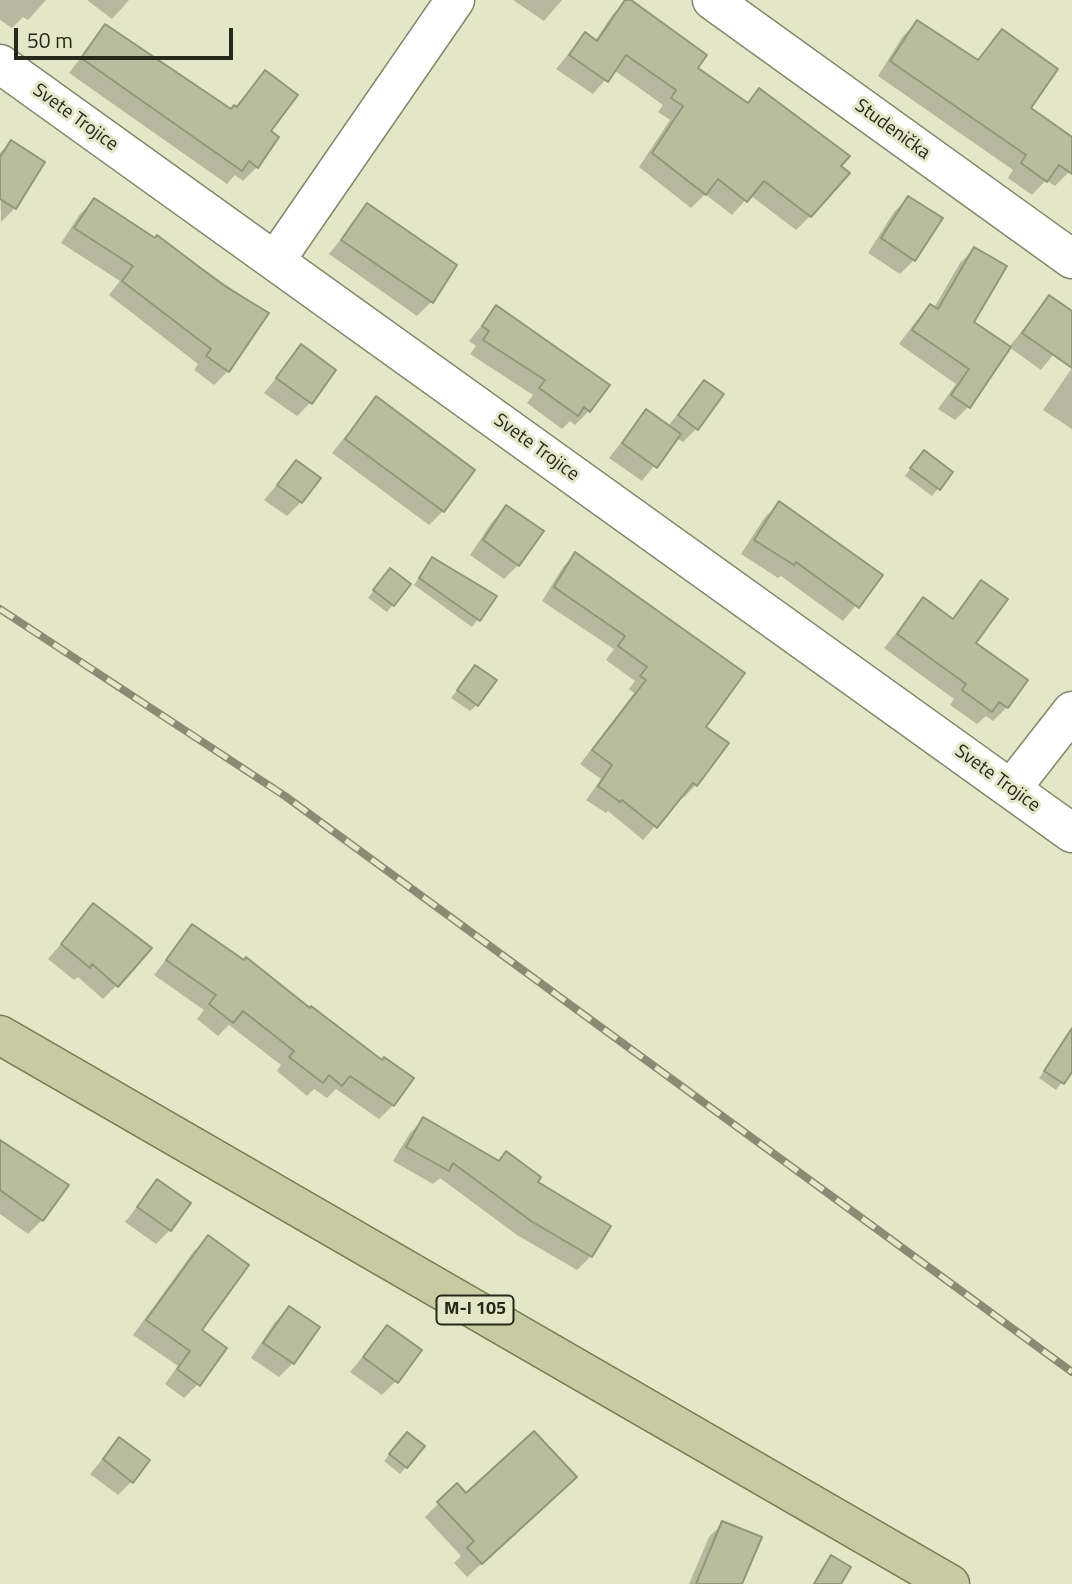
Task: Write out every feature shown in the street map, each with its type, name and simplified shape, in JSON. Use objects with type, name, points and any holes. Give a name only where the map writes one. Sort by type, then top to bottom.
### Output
[{"type":"main road","name":"M-I 105","points":[[0,1035],[950,1584]]},
{"type":"street","points":[[275,261],[456,0]]},
{"type":"street","name":"Studenička","points":[[712,0],[1072,260]]},
{"type":"street","name":"Svete Trojice","points":[[0,64],[1072,833]]},
{"type":"street","points":[[1011,789],[1072,710]]},
{"type":"building","points":[[625,0],[631,0],[707,55],[698,68],[748,103],[759,88],[850,156],[841,166],[850,173],[811,217],[764,181],[747,202],[718,179],[706,195],[652,153],[683,106],[671,98],[676,90],[626,55],[608,82],[569,55],[585,32],[597,41]]},
{"type":"building","points":[[917,20],[978,60],[1002,29],[1058,69],[1031,108],[1072,137],[1072,174],[1059,165],[1047,182],[1021,163],[1026,155],[890,61]]},
{"type":"building","points":[[105,24],[231,109],[234,105],[237,107],[265,70],[298,95],[271,131],[279,137],[258,168],[249,161],[242,171],[81,58]]},
{"type":"building","points":[[11,140],[45,162],[16,209],[0,199],[0,157]]},
{"type":"building","points":[[908,196],[943,218],[915,261],[881,238]]},
{"type":"building","points":[[94,198],[155,238],[157,235],[223,285],[269,313],[229,372],[206,356],[211,349],[122,281],[133,266],[74,228]]},
{"type":"building","points":[[367,203],[457,265],[433,303],[341,240]]},
{"type":"building","points":[[974,247],[1007,266],[974,322],[1011,347],[970,408],[951,395],[969,369],[912,330],[930,304],[938,309]]},
{"type":"building","points":[[1049,295],[1072,311],[1072,368],[1022,333]]},
{"type":"building","points":[[496,305],[610,385],[590,412],[584,407],[578,416],[539,388],[545,380],[483,340],[489,331],[482,326]]},
{"type":"building","points":[[301,344],[336,370],[312,404],[276,378]]},
{"type":"building","points":[[704,380],[724,394],[698,430],[678,415]]},
{"type":"building","points":[[376,396],[475,470],[444,512],[345,439]]},
{"type":"building","points":[[646,409],[681,434],[657,468],[622,443]]},
{"type":"building","points":[[924,450],[953,472],[940,490],[910,468]]},
{"type":"building","points":[[296,460],[321,478],[302,503],[277,485]]},
{"type":"building","points":[[779,501],[883,575],[859,608],[796,562],[794,565],[754,540]]},
{"type":"building","points":[[506,505],[544,531],[519,566],[483,540]]},
{"type":"building","points":[[575,552],[745,673],[706,727],[729,743],[697,786],[693,783],[657,828],[622,800],[620,802],[598,786],[612,765],[592,750],[646,680],[640,676],[647,667],[618,646],[625,636],[554,587]]},
{"type":"building","points":[[432,557],[497,596],[480,621],[419,578]]},
{"type":"building","points":[[390,568],[411,584],[394,606],[373,590]]},
{"type":"building","points":[[981,580],[1008,599],[976,643],[1028,680],[1008,708],[999,702],[992,712],[962,690],[966,684],[897,634],[923,597],[953,619]]},
{"type":"building","points":[[475,665],[497,680],[478,706],[457,690]]},
{"type":"building","points":[[93,903],[152,948],[118,987],[92,964],[90,968],[61,944]]},
{"type":"building","points":[[192,924],[244,960],[246,957],[382,1060],[384,1057],[414,1078],[394,1106],[350,1076],[342,1086],[329,1075],[323,1083],[289,1057],[294,1051],[243,1011],[233,1023],[209,1004],[216,995],[166,960]]},
{"type":"building","points":[[1072,1028],[1072,1072],[1064,1084],[1044,1071]]},
{"type":"building","points":[[423,1117],[499,1161],[506,1151],[541,1177],[538,1182],[611,1226],[592,1257],[531,1221],[453,1163],[449,1171],[406,1147]]},
{"type":"building","points":[[0,1140],[69,1185],[43,1221],[0,1190]]},
{"type":"building","points":[[157,1179],[191,1203],[171,1231],[137,1207]]},
{"type":"building","points":[[208,1235],[249,1265],[202,1330],[227,1348],[200,1386],[177,1369],[190,1351],[146,1320]]},
{"type":"building","points":[[289,1306],[320,1327],[294,1364],[263,1343]]},
{"type":"building","points":[[387,1325],[422,1350],[398,1383],[363,1357]]},
{"type":"building","points":[[534,1431],[577,1477],[482,1564],[467,1548],[474,1541],[437,1502],[457,1483],[466,1493]]},
{"type":"building","points":[[407,1432],[425,1446],[407,1468],[389,1454]]},
{"type":"building","points":[[119,1437],[150,1460],[133,1483],[103,1459]]},
{"type":"building","points":[[722,1521],[762,1537],[742,1584],[696,1584]]},
{"type":"building","points":[[831,1555],[851,1567],[841,1584],[814,1584]]},
{"type":"railway","points":[[0,609],[285,796],[1072,1372]]}]
